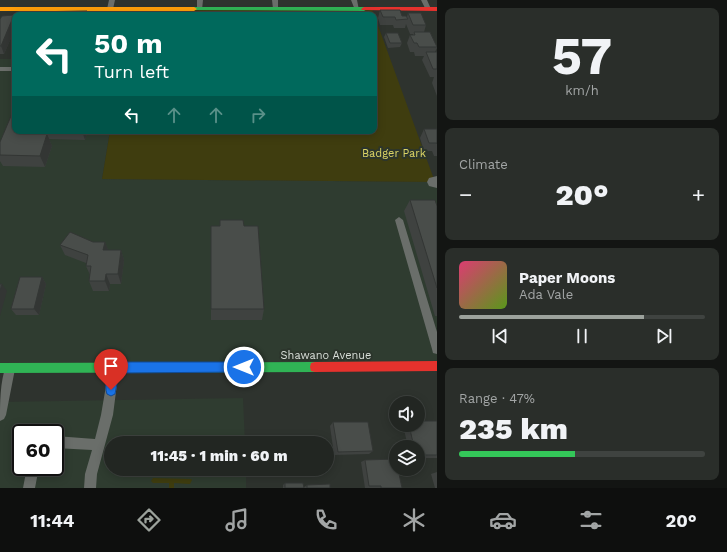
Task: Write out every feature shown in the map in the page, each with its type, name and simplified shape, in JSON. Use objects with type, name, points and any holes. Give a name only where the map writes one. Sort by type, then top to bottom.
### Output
[{"type":"street","points":[[0,10],[29,12],[111,4],[356,4],[433,7]]},
{"type":"street","name":"Shawano Avenue","points":[[5,368],[437,366]]},
{"type":"lane","points":[[0,69],[12,69]]},
{"type":"lane","points":[[399,220],[437,349]]},
{"type":"lane","points":[[0,415],[5,368]]},
{"type":"lane","points":[[90,488],[107,415],[114,368]]},
{"type":"lane","points":[[64,443],[99,445]]},
{"type":"lane","points":[[29,488],[31,476]]},
{"type":"shaded area","points":[[0,59],[12,59],[12,134],[110,134],[102,179],[437,182],[437,366],[0,368]]},
{"type":"shaded area","points":[[243,398],[245,436],[104,436],[104,476],[246,476],[246,488],[0,488],[0,402]]},
{"type":"green space","name":"Badger Park","points":[[98,9],[372,9],[373,12],[97,12]]},
{"type":"green space","name":"Badger Park","points":[[377,23],[435,182],[102,179],[110,134],[377,134]]},
{"type":"green space","points":[[153,478],[192,480],[190,484],[174,483],[174,488],[169,488],[169,483],[153,483],[151,481]]},
{"type":"building","points":[[380,10],[400,10],[402,16],[406,16],[408,19],[396,20],[395,17],[383,17]]},
{"type":"building","points":[[87,11],[87,12],[25,12]]},
{"type":"building","points":[[408,13],[421,13],[426,25],[413,25]]},
{"type":"building","points":[[12,15],[12,20],[0,46],[0,19],[2,16]]},
{"type":"building","points":[[414,32],[430,32],[437,47],[419,47],[417,43],[414,43],[410,35],[415,35]]},
{"type":"building","points":[[386,33],[398,33],[402,43],[390,43]]},
{"type":"building","points":[[426,52],[437,52],[437,69],[433,69]]},
{"type":"building","points":[[12,114],[12,134],[47,134],[40,156],[0,155],[0,142]]},
{"type":"building","points":[[424,129],[437,129],[437,143],[429,143]]},
{"type":"building","points":[[410,200],[435,200],[437,206],[437,288]]},
{"type":"building","points":[[220,220],[243,220],[244,226],[258,226],[264,309],[211,309],[211,226],[220,226]]},
{"type":"building","points":[[70,232],[93,242],[105,242],[103,250],[121,250],[118,274],[106,274],[105,281],[89,281],[91,266],[86,266],[88,255],[60,245]]},
{"type":"building","points":[[20,277],[42,277],[34,309],[11,309]]},
{"type":"building","points":[[425,421],[437,421],[437,455],[425,455],[425,440],[412,440],[411,432],[425,432]]},
{"type":"building","points":[[333,422],[368,422],[373,451],[338,452]]},
{"type":"building","points":[[389,459],[389,476],[399,476],[402,488],[381,488],[381,486],[369,486],[365,460]]},
{"type":"building","points":[[285,483],[303,483],[304,488],[285,488]]},
{"type":"building","points":[[330,484],[330,488],[307,488],[307,485]]},
{"type":"traffic: fast","points":[[194,9],[364,9]]},
{"type":"traffic: fast","points":[[0,368],[315,367]]},
{"type":"traffic: slow","points":[[0,9],[194,9]]},
{"type":"traffic: jam","points":[[364,9],[437,9]]},
{"type":"traffic: jam","points":[[315,367],[437,366]]},
{"type":"route","points":[[111,390],[114,368],[244,367]]}]
